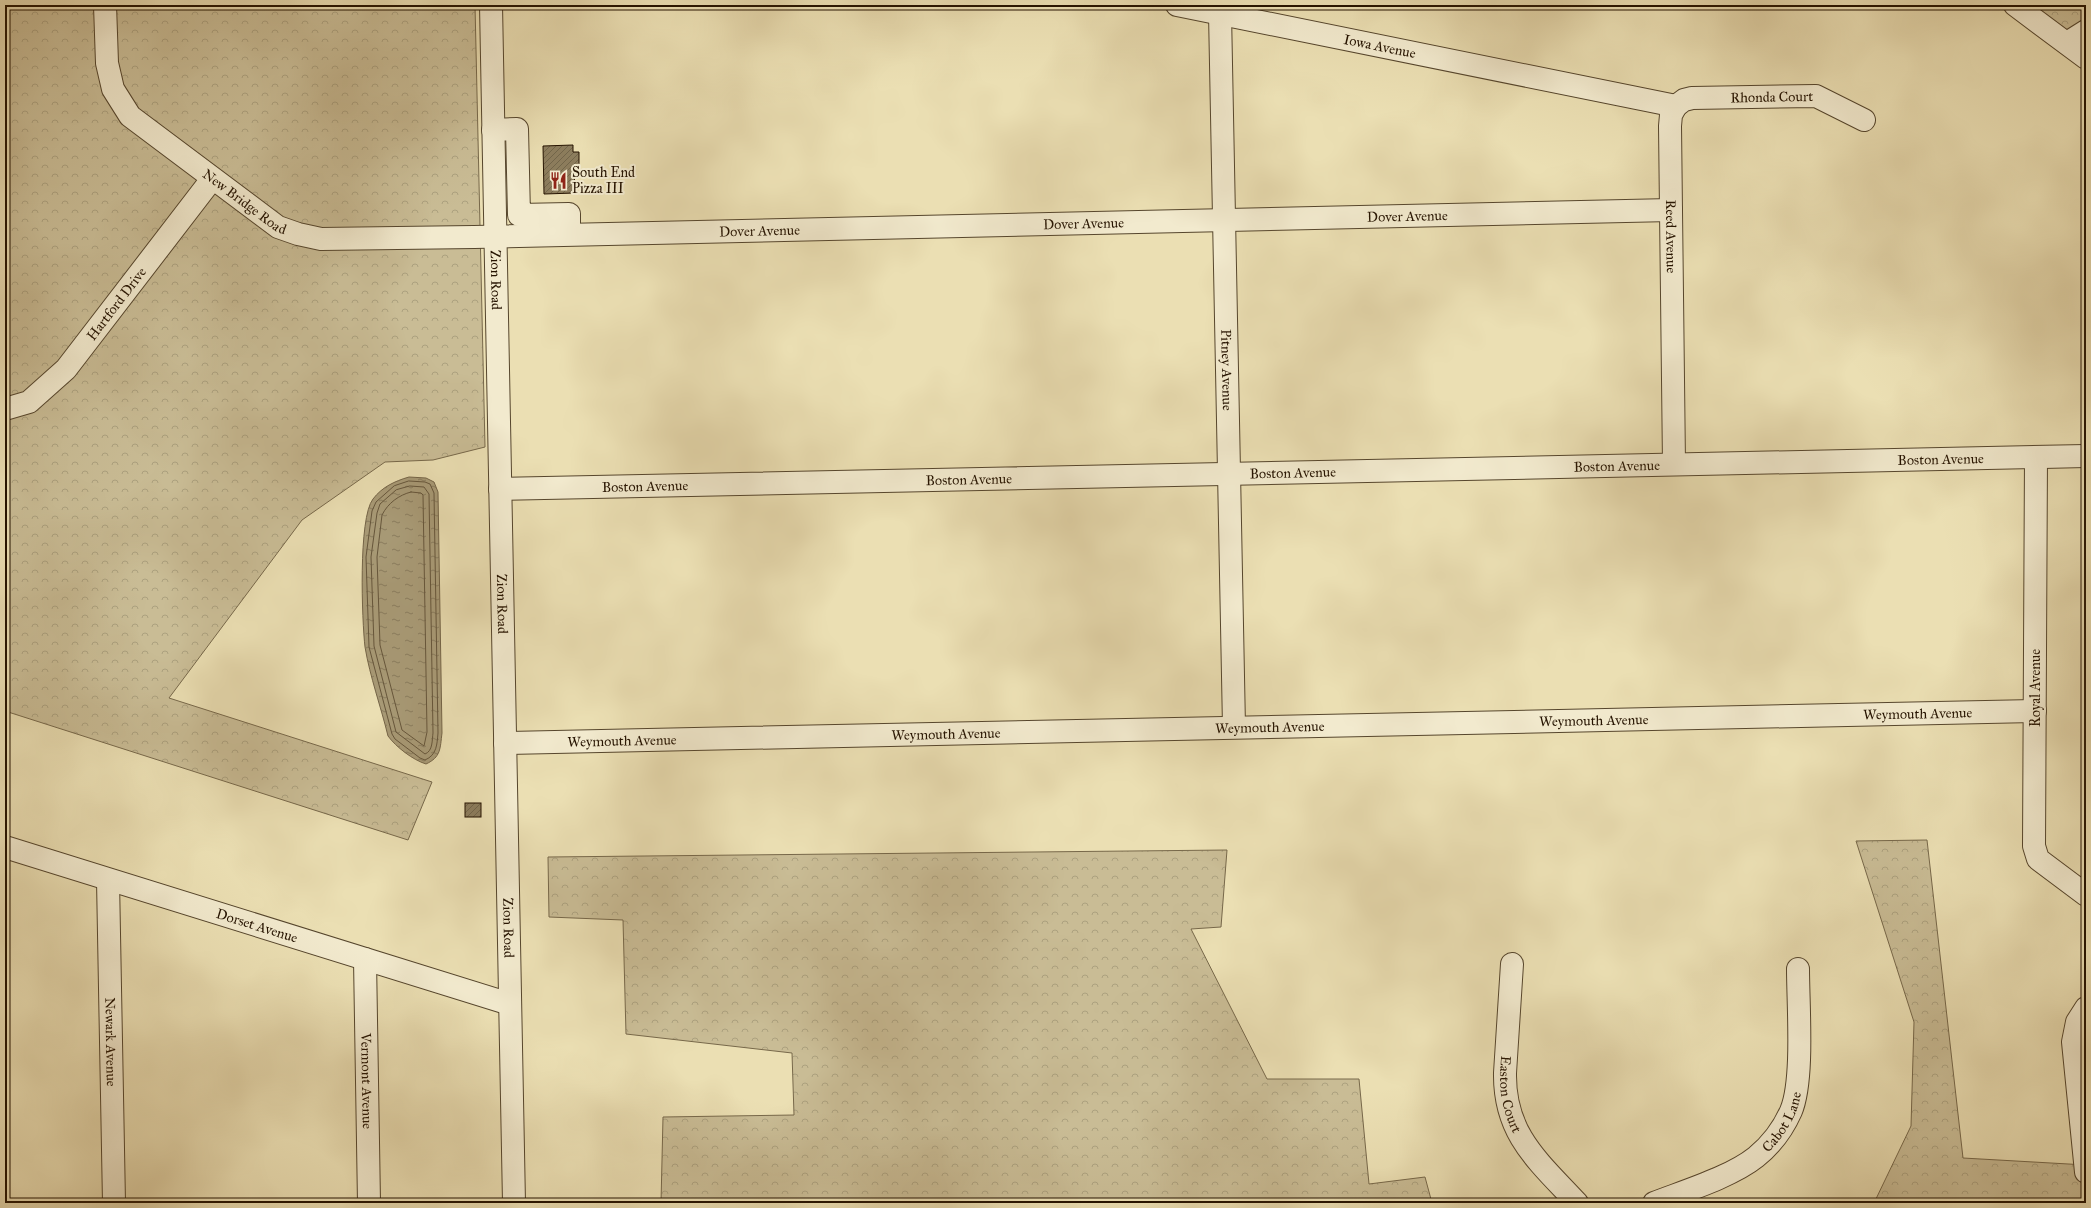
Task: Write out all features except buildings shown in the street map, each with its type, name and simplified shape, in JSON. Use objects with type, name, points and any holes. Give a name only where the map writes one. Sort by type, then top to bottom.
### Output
[{"type":"street","name":"New Bridge Road","points":[[104,5],[107,63],[112,89],[130,116],[278,227],[298,234],[321,238],[495,236]]},
{"type":"street","name":"Zion Road","points":[[491,5],[514,1203]]},
{"type":"street","name":"Iowa Avenue","points":[[1177,5],[1676,106]]},
{"type":"street","points":[[2015,5],[2086,58]]},
{"type":"street","name":"Pitney Avenue","points":[[1220,13],[1234,727]]},
{"type":"street","points":[[2066,43],[2086,31]]},
{"type":"street","name":"Rhonda Court","points":[[1676,106],[1684,100],[1692,98],[1816,96],[1864,120]]},
{"type":"street","name":"Reed Avenue","points":[[1674,464],[1670,126],[1671,115],[1676,106]]},
{"type":"street","points":[[493,130],[517,129],[519,215],[569,214],[569,234]]},
{"type":"street","name":"Hartford Drive","points":[[5,409],[29,402],[66,369],[212,179]]},
{"type":"street","points":[[494,207],[518,206]]},
{"type":"street","name":"Dover Avenue","points":[[495,236],[1671,210]]},
{"type":"street","name":"Boston Avenue","points":[[500,489],[2086,456]]},
{"type":"street","name":"Royal Avenue","points":[[2036,457],[2033,837],[2035,854],[2038,859],[2086,895]]},
{"type":"street","name":"Weymouth Avenue","points":[[505,743],[2035,711]]},
{"type":"street","name":"Dorset Avenue","points":[[5,847],[510,1004]]},
{"type":"street","name":"Newark Avenue","points":[[108,880],[114,1203]]},
{"type":"street","name":"Vermont Avenue","points":[[365,959],[370,1203]]},
{"type":"street","name":"Easton Court","points":[[1512,964],[1504,1089],[1508,1106],[1521,1139],[1543,1166],[1577,1203]]},
{"type":"street","name":"Cabot Lane","points":[[1654,1203],[1743,1166],[1756,1157],[1777,1136],[1791,1111],[1796,1089],[1798,969]]},
{"type":"street","points":[[2086,1008],[2076,1022],[2073,1042],[2086,1172]]},
{"type":"green space","points":[[5,5],[475,5],[485,447],[433,460],[385,462],[302,520],[169,698],[432,782],[408,840],[5,711]]},
{"type":"green space","points":[[2014,5],[2086,5],[2086,59]]},
{"type":"green space","points":[[1927,840],[1963,1158],[2086,1165],[2086,1203],[1874,1203],[1911,1126],[1914,1022],[1856,841]]},
{"type":"green space","points":[[1227,850],[1221,927],[1191,929],[1267,1079],[1359,1079],[1369,1184],[1425,1177],[1432,1203],[661,1203],[663,1117],[794,1115],[792,1053],[626,1034],[623,920],[549,917],[548,857]]},
{"type":"water","points":[[409,477],[426,478],[434,482],[438,492],[442,733],[439,752],[435,758],[426,764],[405,753],[388,736],[370,669],[365,647],[364,634],[362,570],[365,526],[368,510],[373,499],[380,491],[399,480]]},
{"type":"place","name":"South End Pizza III","points":[[559,180]]}]
